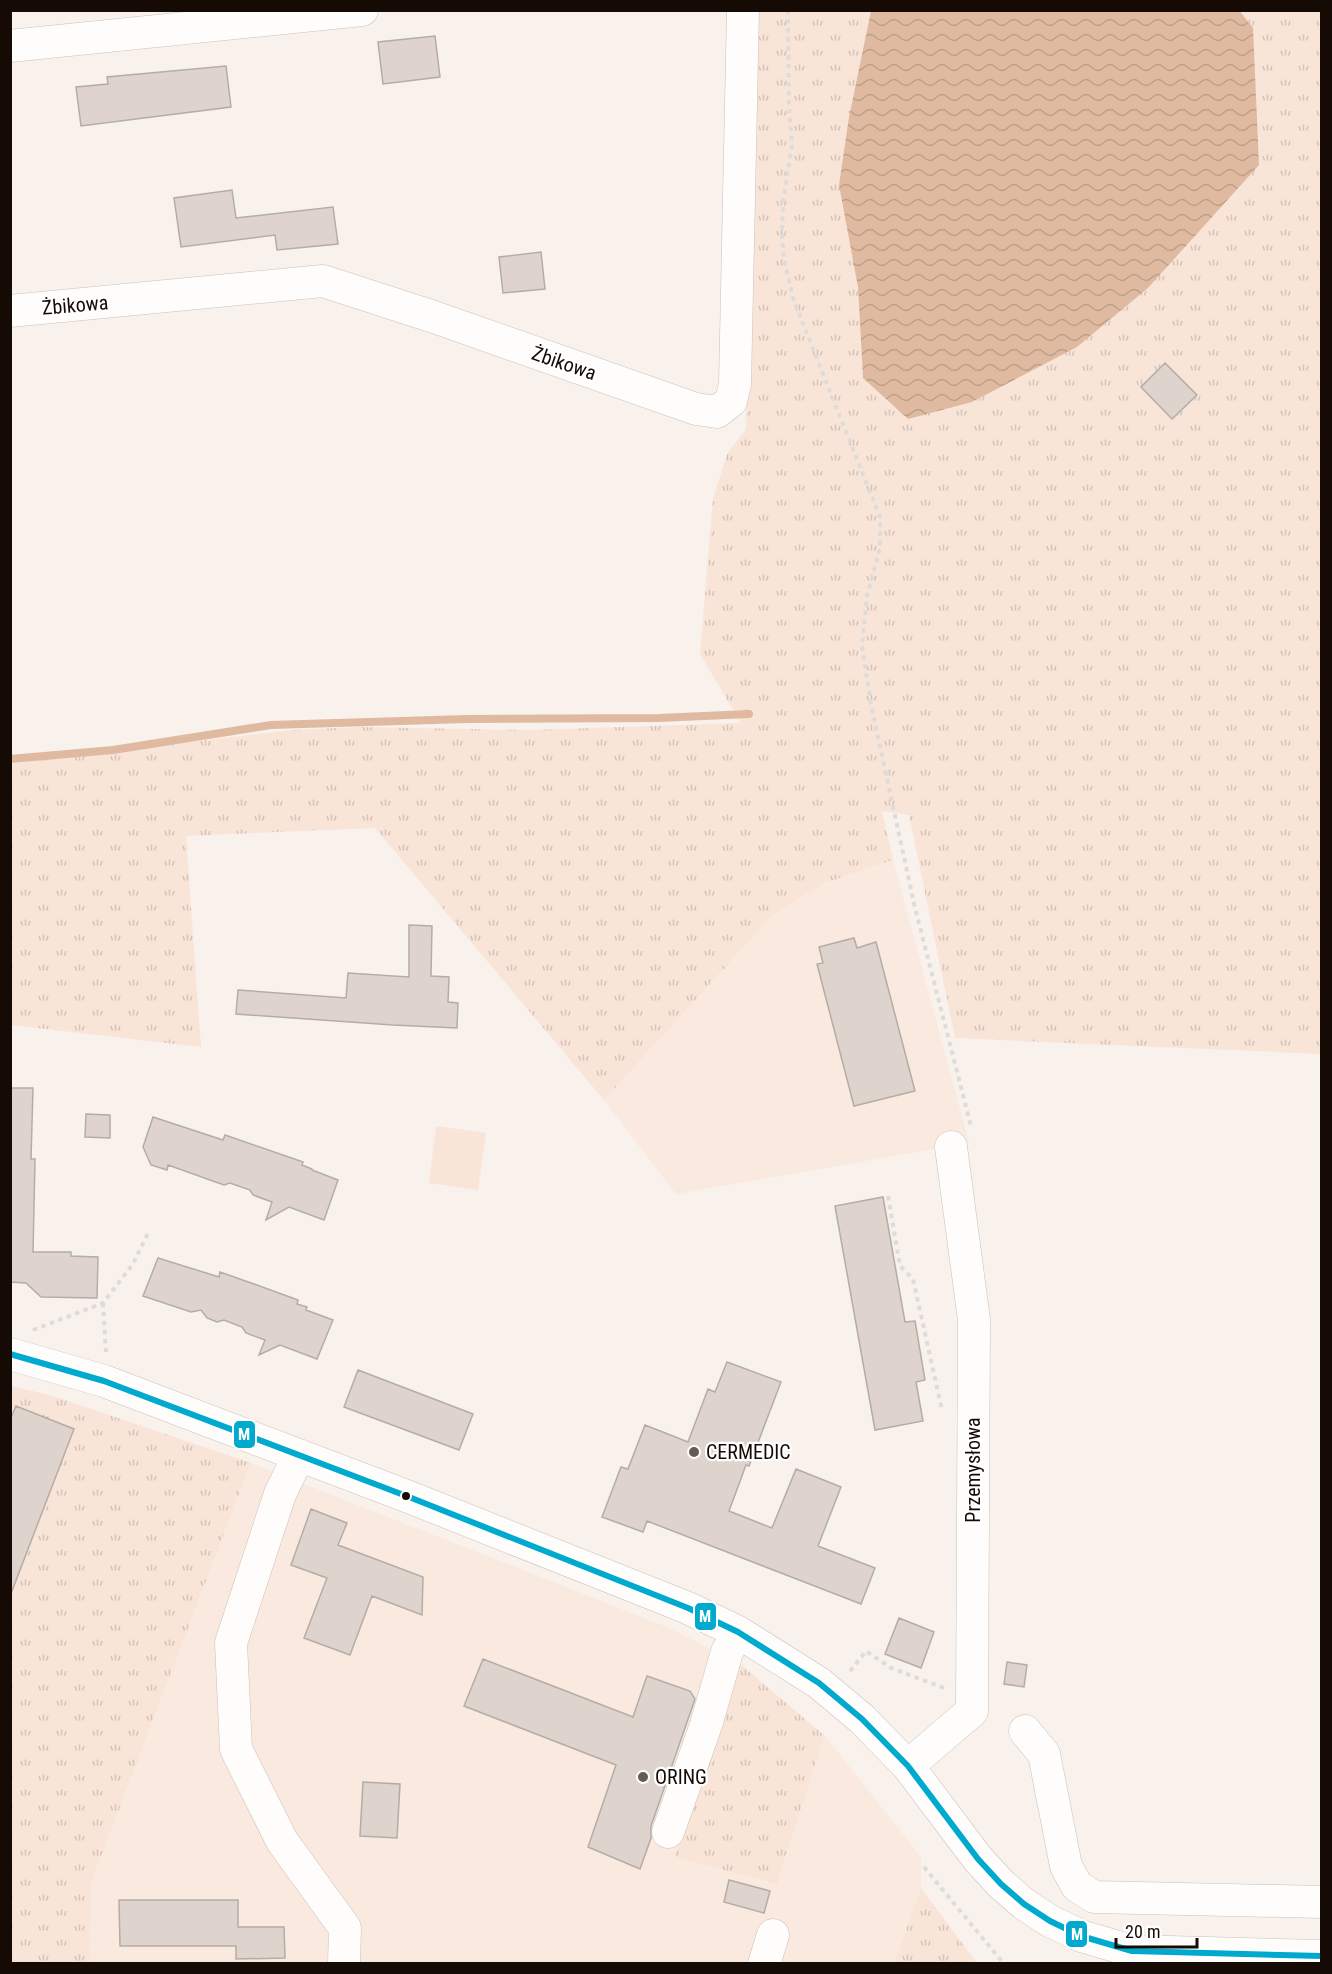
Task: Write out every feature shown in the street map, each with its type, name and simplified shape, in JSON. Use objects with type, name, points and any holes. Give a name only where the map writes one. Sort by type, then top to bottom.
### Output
[{"type":"street","points":[[10,46],[362,10]]},
{"type":"street","name":"Żbikowa","points":[[10,311],[323,281],[434,317],[696,409],[717,412],[731,401],[735,384],[743,10]]},
{"type":"street","name":"Przemysłowa","points":[[908,1766],[972,1711],[974,1320],[962,1140]]},
{"type":"street","points":[[10,1354],[104,1381],[299,1455],[564,1557],[688,1608],[738,1632],[819,1683],[862,1719],[908,1766],[978,1858],[1001,1884],[1033,1910],[1081,1936],[1132,1951],[1322,1956]]},
{"type":"street","points":[[299,1455],[280,1494],[231,1643],[236,1749],[282,1841],[345,1928],[344,1964]]},
{"type":"street","points":[[668,1832],[706,1725],[727,1652],[738,1632]]},
{"type":"street","points":[[1025,1731],[1044,1754],[1066,1866],[1077,1886],[1094,1897],[1322,1902]]},
{"type":"path","points":[[788,10],[789,108],[792,145],[783,202],[784,260],[794,301],[880,517],[880,548],[867,596],[862,646],[871,705],[962,1140]]},
{"type":"path","points":[[888,1196],[900,1266],[913,1279],[945,1421]]},
{"type":"path","points":[[32,1331],[103,1303],[133,1264],[147,1233]]},
{"type":"path","points":[[103,1303],[106,1358]]},
{"type":"path","points":[[846,1677],[866,1651],[891,1668],[945,1688]]},
{"type":"path","points":[[924,1867],[1004,1964]]},
{"type":"shaded area","points":[[893,860],[969,1143],[676,1194],[604,1100],[773,915],[825,883]]},
{"type":"shaded area","points":[[251,1463],[667,1627],[739,1663],[676,1857],[776,1884],[825,1736],[921,1857],[921,1888],[894,1963],[90,1964],[91,1883]]},
{"type":"green space","points":[[753,11],[871,11],[849,117],[863,378],[972,402],[1077,347],[1148,288],[1197,233],[1253,28],[1239,11],[1321,11],[1321,1054],[955,1038],[909,815],[882,811],[893,860],[825,883],[773,915],[604,1100],[375,828],[186,836],[201,1047],[11,1025],[11,763],[293,730],[358,727],[531,730],[741,723],[700,654],[713,499],[727,454],[746,429]]},
{"type":"green space","points":[[436,1126],[486,1133],[478,1190],[429,1183]]},
{"type":"green space","points":[[11,1386],[50,1395],[251,1463],[91,1883],[90,1963],[11,1964]]},
{"type":"green space","points":[[739,1663],[825,1736],[776,1884],[675,1857]]},
{"type":"green space","points":[[921,1888],[977,1963],[894,1963]]},
{"type":"water","points":[[1239,10],[1253,28],[1259,165],[1148,288],[1077,347],[972,402],[908,419],[863,378],[858,287],[839,185],[849,117],[871,11]]},
{"type":"building","points":[[435,36],[440,77],[383,84],[378,42]]},
{"type":"building","points":[[226,66],[231,107],[81,126],[76,87],[108,84],[107,77]]},
{"type":"building","points":[[232,190],[236,218],[333,207],[338,244],[277,250],[275,235],[181,247],[174,198]]},
{"type":"building","points":[[541,252],[545,289],[503,293],[499,257]]},
{"type":"building","points":[[1165,363],[1197,395],[1172,419],[1141,387]]},
{"type":"building","points":[[409,925],[432,926],[431,976],[449,977],[448,1002],[458,1003],[457,1028],[236,1014],[238,990],[346,998],[348,973],[409,977]]},
{"type":"building","points":[[854,938],[857,948],[876,942],[915,1091],[854,1106],[817,964],[823,963],[819,947]]},
{"type":"building","points":[[10,1088],[33,1088],[31,1159],[35,1159],[33,1252],[71,1252],[71,1256],[98,1257],[97,1298],[41,1297],[26,1283],[10,1282]]},
{"type":"building","points":[[86,1114],[110,1115],[110,1138],[85,1137]]},
{"type":"building","points":[[153,1117],[223,1140],[225,1135],[303,1162],[302,1165],[338,1180],[324,1220],[289,1207],[266,1220],[272,1202],[253,1195],[250,1190],[230,1183],[224,1185],[168,1165],[167,1170],[151,1165],[143,1147]]},
{"type":"building","points":[[883,1197],[905,1322],[915,1321],[925,1380],[916,1382],[923,1421],[875,1430],[835,1206]]},
{"type":"building","points":[[158,1258],[219,1277],[220,1272],[254,1284],[298,1300],[297,1304],[307,1307],[306,1310],[333,1320],[317,1359],[280,1345],[259,1355],[265,1340],[246,1333],[242,1327],[224,1320],[217,1322],[207,1318],[201,1310],[191,1312],[143,1296]]},
{"type":"building","points":[[727,1362],[781,1382],[729,1511],[772,1528],[796,1469],[841,1487],[818,1546],[875,1568],[861,1604],[647,1521],[643,1532],[602,1517],[621,1467],[628,1469],[645,1425],[688,1442],[708,1389],[715,1392]]},
{"type":"building","points":[[358,1370],[473,1414],[459,1450],[344,1407]]},
{"type":"building","points":[[16,1406],[74,1429],[12,1591],[10,1591],[10,1420]]},
{"type":"building","points":[[311,1509],[347,1523],[338,1545],[423,1577],[422,1615],[372,1596],[350,1655],[304,1638],[327,1578],[291,1565]]},
{"type":"building","points":[[899,1618],[934,1632],[921,1668],[885,1654]]},
{"type":"building","points":[[483,1659],[633,1717],[647,1676],[690,1691],[695,1699],[651,1826],[651,1838],[640,1869],[588,1847],[616,1765],[464,1706]]},
{"type":"building","points":[[1007,1662],[1027,1665],[1024,1687],[1004,1684]]},
{"type":"building","points":[[363,1782],[400,1784],[397,1838],[360,1836]]},
{"type":"building","points":[[729,1880],[770,1891],[764,1913],[724,1902]]},
{"type":"building","points":[[119,1900],[238,1900],[238,1927],[284,1927],[285,1958],[236,1959],[236,1946],[120,1946]]},
{"type":"waterway","points":[[10,759],[113,750],[271,725],[466,719],[659,718],[749,714]]},
{"type":"transit line","name":"M","points":[[10,1354],[104,1381],[409,1497],[688,1608],[738,1632],[819,1683],[862,1719],[908,1766],[978,1859],[1001,1884],[1024,1904],[1050,1921],[1081,1936],[1132,1951],[1322,1956]]},
{"type":"place","name":"CERMEDIC","points":[[694,1452]]},
{"type":"place","name":"ORING","points":[[643,1777]]}]
